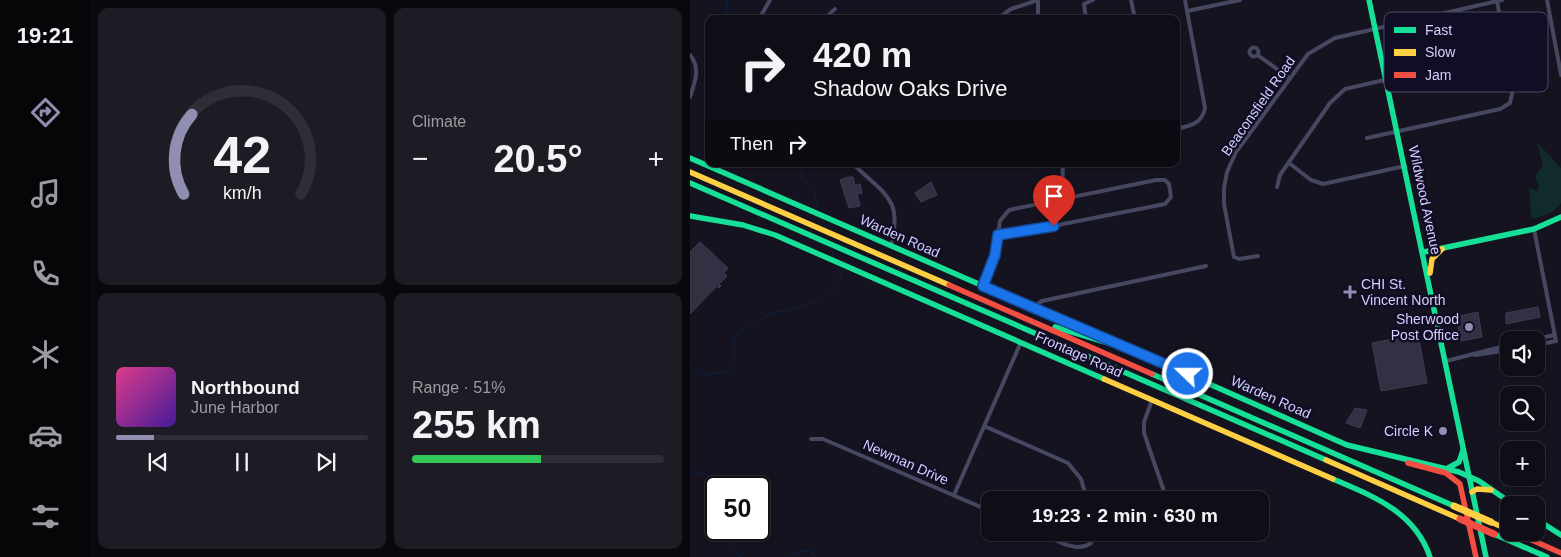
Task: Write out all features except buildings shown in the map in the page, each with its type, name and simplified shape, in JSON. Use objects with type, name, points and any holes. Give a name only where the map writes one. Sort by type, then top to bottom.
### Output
[{"type":"main road","name":"Wildwood Avenue","points":[[1369,0],[1384,66]]},
{"type":"main road","name":"Wildwood Avenue","points":[[1390,92],[1486,557]]},
{"type":"main road","name":"Warden Road","points":[[690,159],[705,164]]},
{"type":"main road","name":"Warden Road","points":[[711,167],[1347,445],[1446,468],[1469,476],[1502,496]]},
{"type":"main road","points":[[690,172],[1500,526]]},
{"type":"main road","points":[[690,183],[1545,556]]},
{"type":"main road","name":"Frontage Road","points":[[690,216],[763,230],[1376,498],[1396,509],[1415,526],[1425,541],[1430,557]]},
{"type":"main road","points":[[1424,252],[1534,229],[1561,217]]},
{"type":"main road","points":[[1429,278],[1432,259],[1444,248]]},
{"type":"main road","points":[[1016,314],[1132,350]]},
{"type":"main road","points":[[1446,468],[1459,462],[1464,448]]},
{"type":"main road","points":[[1387,455],[1420,467],[1446,473],[1457,479],[1463,490],[1476,557]]},
{"type":"main road","points":[[1472,492],[1477,489],[1494,490]]},
{"type":"main road","points":[[1545,525],[1561,535]]},
{"type":"main road","points":[[1534,541],[1561,553]]},
{"type":"street","points":[[761,15],[770,0]]},
{"type":"street","points":[[1003,15],[1011,9],[1038,0],[1038,15]]},
{"type":"street","points":[[1085,15],[1084,4],[1093,0]]},
{"type":"street","points":[[1131,0],[1134,15]]},
{"type":"street","points":[[1180,128],[1194,125],[1204,113],[1204,101],[1185,0]]},
{"type":"street","points":[[1187,11],[1240,0]]},
{"type":"street","name":"Beaconsfield Road","points":[[1453,12],[1502,0]]},
{"type":"street","points":[[1547,0],[1561,75]]},
{"type":"street","points":[[1496,2],[1498,12]]},
{"type":"street","points":[[828,15],[835,9]]},
{"type":"street","name":"Beaconsfield Road","points":[[1258,256],[1239,260],[1234,257],[1224,204],[1225,180],[1236,152],[1308,54],[1323,43],[1335,38],[1384,28]]},
{"type":"street","points":[[690,55],[695,62],[697,74],[690,97]]},
{"type":"street","points":[[1258,56],[1289,78]]},
{"type":"street","points":[[1277,187],[1280,174],[1340,93],[1354,85],[1384,80]]},
{"type":"street","points":[[1368,138],[1507,105],[1514,92]]},
{"type":"street","points":[[1289,163],[1311,180],[1323,184],[1405,166]]},
{"type":"street","points":[[857,167],[893,205],[896,220],[891,246]]},
{"type":"street","points":[[1062,199],[1063,167]]},
{"type":"street","points":[[983,286],[995,255],[998,235],[1001,218],[1009,210],[1162,180],[1169,184],[1171,197],[1166,203],[1007,236],[998,235]]},
{"type":"street","points":[[1534,229],[1556,341],[1545,343]]},
{"type":"street","points":[[1033,307],[1042,301],[1206,266]]},
{"type":"street","points":[[1545,337],[1555,335]]},
{"type":"street","points":[[954,495],[1021,342]]},
{"type":"street","points":[[1446,361],[1500,348]]},
{"type":"street","points":[[1475,355],[1500,352]]},
{"type":"street","points":[[1152,400],[1145,417],[1144,433],[1164,491]]},
{"type":"street","points":[[984,426],[1068,462],[1082,479],[1085,491]]},
{"type":"street","name":"Newman Drive","points":[[811,439],[824,439],[981,507]]},
{"type":"street","points":[[1062,541],[1080,548],[1092,541]]},
{"type":"green space","points":[[1537,142],[1561,168],[1561,203],[1552,212],[1534,219],[1531,217],[1529,187],[1537,191],[1539,186],[1535,176],[1543,166]]},
{"type":"waterway","points":[[726,15],[727,0]]},
{"type":"waterway","points":[[801,167],[802,177],[815,194],[819,213]]},
{"type":"waterway","points":[[820,217],[826,229]]},
{"type":"waterway","points":[[831,247],[834,258]]},
{"type":"waterway","points":[[690,367],[703,375],[728,371],[734,363],[734,338],[739,331],[772,313],[809,304],[835,289],[841,280],[838,266]]},
{"type":"waterway","points":[[690,472],[699,472],[709,476]]},
{"type":"waterway","points":[[732,541],[732,548],[741,557]]},
{"type":"waterway","points":[[788,557],[799,552],[810,551],[816,557]]},
{"type":"traffic: fast","points":[[1369,0],[1384,71]]},
{"type":"traffic: fast","points":[[1388,92],[1486,557]]},
{"type":"traffic: fast","points":[[690,158],[705,165]]},
{"type":"traffic: fast","points":[[711,167],[1107,340]]},
{"type":"traffic: fast","points":[[690,183],[1326,460]]},
{"type":"traffic: fast","points":[[690,216],[743,225],[775,235],[1104,379]]},
{"type":"traffic: fast","points":[[1424,252],[1534,229],[1561,217]]},
{"type":"traffic: fast","points":[[1055,327],[1132,350]]},
{"type":"traffic: fast","points":[[1130,349],[1347,445],[1459,472],[1479,481],[1501,496]]},
{"type":"traffic: fast","points":[[1152,374],[1454,506]]},
{"type":"traffic: fast","points":[[1448,468],[1459,462],[1463,450]]},
{"type":"traffic: fast","points":[[1333,479],[1377,499],[1403,517],[1423,541],[1430,557]]},
{"type":"traffic: fast","points":[[1545,525],[1561,535]]},
{"type":"traffic: fast","points":[[1494,534],[1547,557]]},
{"type":"traffic: slow","points":[[690,172],[949,285]]},
{"type":"traffic: slow","points":[[1430,273],[1432,259],[1442,249]]},
{"type":"traffic: slow","points":[[1104,379],[1333,479]]},
{"type":"traffic: slow","points":[[1326,460],[1460,519]]},
{"type":"traffic: slow","points":[[1472,492],[1477,489],[1491,490]]},
{"type":"traffic: slow","points":[[1454,506],[1491,522]]},
{"type":"traffic: slow","points":[[1491,522],[1500,526]]},
{"type":"traffic: jam","points":[[949,285],[1152,374]]},
{"type":"traffic: jam","points":[[1408,463],[1446,473],[1460,484],[1476,557]]},
{"type":"traffic: jam","points":[[1460,519],[1494,534]]},
{"type":"traffic: jam","points":[[1534,541],[1561,553]]},
{"type":"place","name":"CHI St. Vincent North","points":[[1350,292]]},
{"type":"place","name":"Sherwood Post Office","points":[[1469,327]]},
{"type":"place","name":"Circle K","points":[[1443,431]]},
{"type":"route","points":[[1054,226],[1007,236],[998,235],[995,255],[983,286],[1188,374]]}]
